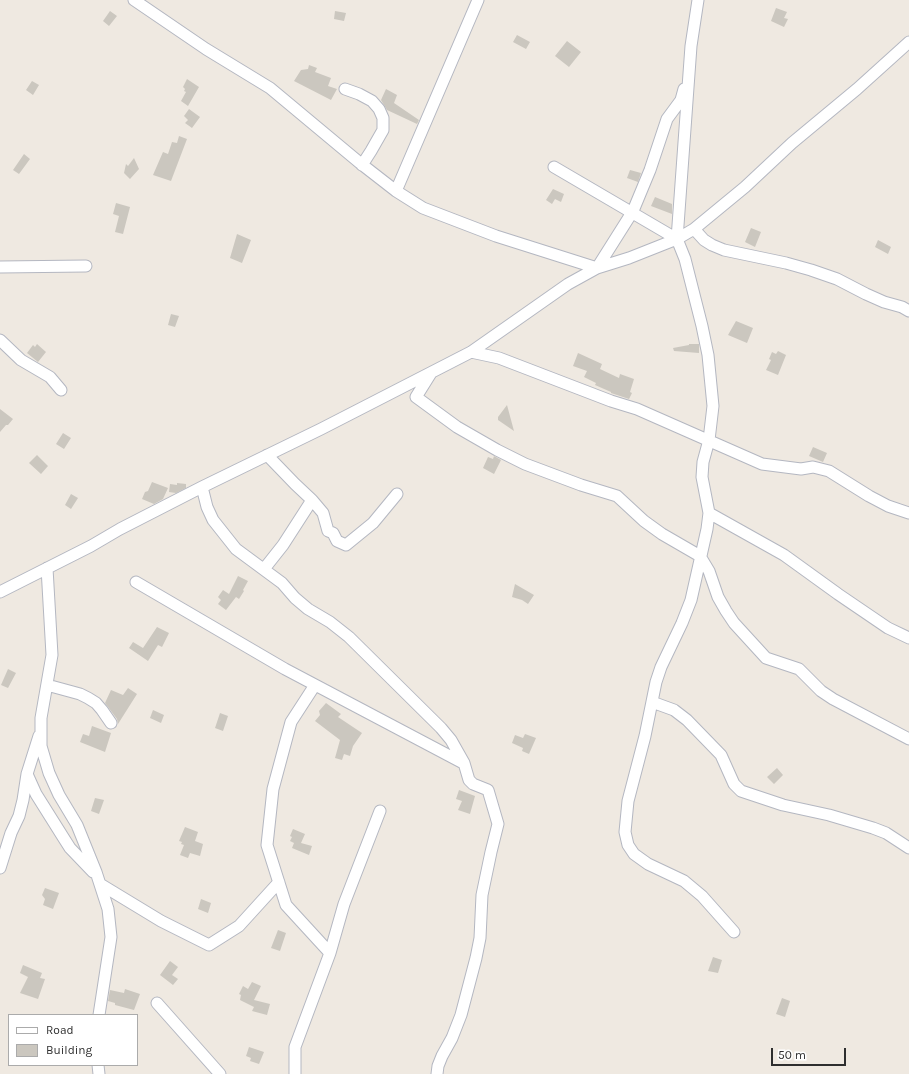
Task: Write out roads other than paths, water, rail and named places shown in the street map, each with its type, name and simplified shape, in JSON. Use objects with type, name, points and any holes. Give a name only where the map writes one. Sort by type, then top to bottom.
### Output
[{"type":"street","points":[[134,0],[206,49],[270,88],[362,165],[396,191],[424,208],[496,236],[597,268]]},
{"type":"street","points":[[396,191],[478,0]]},
{"type":"street","points":[[698,0],[691,46],[677,239],[685,259],[691,281],[708,355],[712,406],[709,440],[703,462],[702,477],[709,513],[707,529],[691,600],[680,630],[661,668],[656,682],[644,742],[628,800],[625,817],[625,832],[628,845],[634,854],[648,864],[684,881],[702,896],[734,932]]},
{"type":"street","points":[[0,592],[202,487],[471,352],[568,284],[597,268],[629,258],[677,239],[694,229],[745,187],[792,143],[857,89],[909,42]]},
{"type":"street","points":[[597,268],[632,212],[650,170],[667,119],[681,100],[690,70]]},
{"type":"street","points":[[345,89],[372,101],[379,109],[383,118],[382,130],[362,165]]},
{"type":"street","points":[[554,167],[677,239]]},
{"type":"street","points":[[694,229],[704,240],[724,250],[786,263],[818,272],[837,279],[884,302],[902,307],[909,311]]},
{"type":"street","points":[[0,267],[86,266]]},
{"type":"street","points":[[0,340],[21,360],[50,377],[61,390]]},
{"type":"street","points":[[471,352],[499,358],[637,409],[762,464],[801,469],[813,466],[829,471],[888,506],[909,513]]},
{"type":"street","points":[[431,373],[416,397],[496,450],[525,464],[581,485],[617,496],[644,521],[662,534],[700,556],[709,571],[718,597],[726,611],[734,623],[766,658],[799,669],[821,691],[833,699],[909,739]]},
{"type":"street","points":[[267,455],[312,500],[323,513],[328,531],[333,533],[337,541],[346,546],[373,523],[397,494]]},
{"type":"street","points":[[202,487],[207,507],[213,520],[236,549],[282,583],[302,604],[330,622],[349,637],[441,728],[451,740],[464,763],[469,780],[473,784],[488,790],[498,824],[482,895],[480,938],[471,981],[461,1015],[452,1038],[438,1066],[438,1074]]},
{"type":"street","points":[[264,569],[283,545],[312,500]]},
{"type":"street","points":[[709,513],[784,555],[888,628],[909,638]]},
{"type":"street","points":[[47,568],[52,655],[41,718],[41,746],[49,773],[59,795],[77,825],[99,880],[108,909],[111,937],[99,1014]]},
{"type":"street","points":[[136,582],[285,669],[464,763]]},
{"type":"street","points":[[47,685],[80,694],[88,698],[96,703],[111,723]]},
{"type":"street","points":[[315,685],[291,722],[273,789],[266,845],[286,905],[330,953]]},
{"type":"street","points":[[652,702],[674,710],[687,720],[721,754],[734,784],[741,791],[783,805],[829,815],[873,828],[886,833],[909,848]]},
{"type":"street","points":[[0,868],[11,833],[19,816],[23,800],[26,774],[40,732]]},
{"type":"street","points":[[26,774],[36,794],[62,837],[99,880],[161,921],[209,945],[239,926],[279,882]]},
{"type":"street","points":[[295,1074],[295,1046],[330,953],[344,904],[380,811]]},
{"type":"street","points":[[157,1003],[220,1074]]}]
